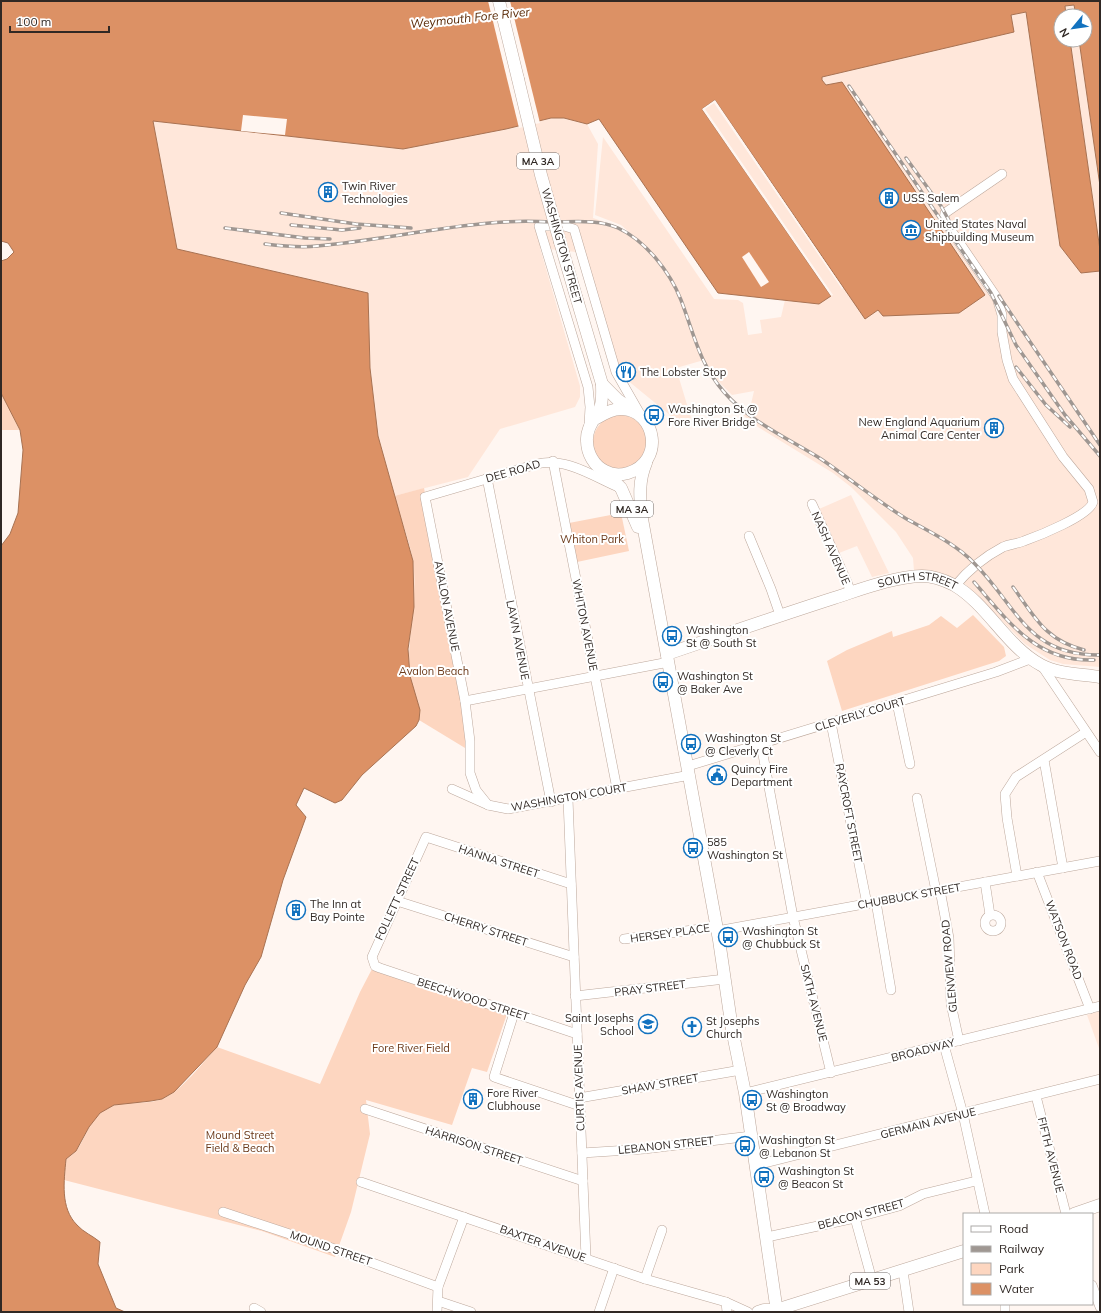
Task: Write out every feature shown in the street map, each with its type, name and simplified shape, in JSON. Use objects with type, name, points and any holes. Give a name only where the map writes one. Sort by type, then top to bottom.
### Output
[{"type":"main road","name":"WASHINGTON STREET","points":[[499,1],[541,175],[602,384],[601,406],[591,425]]},
{"type":"main road","name":"WASHINGTON STREET","points":[[602,384],[618,400],[637,413]]},
{"type":"main road","points":[[591,425],[609,411],[623,408],[637,413]]},
{"type":"main road","name":"MA 3A","points":[[637,413],[646,422],[651,433],[651,453],[642,473],[639,490],[648,554],[689,771],[741,1070],[767,1237],[776,1311]]},
{"type":"main road","name":"MA 3A","points":[[591,425],[587,438],[589,453],[593,462],[621,488],[631,508],[648,554]]},
{"type":"main road","points":[[604,471],[611,474],[624,474],[636,470],[646,463]]},
{"type":"main road","name":"SOUTH STREET","points":[[668,658],[780,615],[910,577],[924,576],[945,580],[956,586],[974,601],[1030,659],[1042,666]]},
{"type":"main road","points":[[1042,666],[1100,677]]},
{"type":"main road","points":[[1077,1213],[1100,1205]]},
{"type":"main road","name":"MA 53","points":[[776,1311],[963,1251]]},
{"type":"main road","points":[[758,1312],[764,1310],[776,1311]]},
{"type":"street","points":[[956,586],[976,564],[991,554],[1056,528],[1089,508],[1093,502],[1089,489],[1063,457],[1013,379],[1006,360],[999,304],[944,220],[945,213],[1002,174]]},
{"type":"street","points":[[591,425],[588,387],[539,226],[564,226],[574,229],[616,372],[637,413]]},
{"type":"street","name":"DEE ROAD","points":[[425,497],[537,464],[553,462],[570,466],[621,488]]},
{"type":"street","name":"WHITON AVENUE","points":[[553,462],[617,789]]},
{"type":"street","name":"LAWN AVENUE","points":[[487,478],[551,802]]},
{"type":"street","name":"AVALON AVENUE","points":[[425,497],[465,701],[470,741],[470,773],[476,790],[488,805]]},
{"type":"street","name":"NASH AVENUE","points":[[812,504],[848,582],[851,593]]},
{"type":"street","points":[[749,536],[780,615]]},
{"type":"street","points":[[465,701],[595,676],[668,658]]},
{"type":"street","name":"CLEVERLY COURT","points":[[689,771],[761,744],[996,672],[1030,659]]},
{"type":"street","name":"SOUTH STREET","points":[[1042,666],[1100,752]]},
{"type":"street","points":[[897,703],[910,764]]},
{"type":"street","name":"RAYCROFT STREET","points":[[831,723],[866,904]]},
{"type":"street","points":[[1017,876],[1004,794],[1016,777],[1086,732]]},
{"type":"street","name":"SIXTH AVENUE","points":[[761,744],[793,917],[831,1073]]},
{"type":"street","points":[[1044,760],[1063,868]]},
{"type":"street","name":"WASHINGTON COURT","points":[[452,789],[488,805],[508,809],[617,789],[689,771]]},
{"type":"street","name":"GLENVIEW ROAD","points":[[917,798],[949,938],[951,1004],[959,1041]]},
{"type":"street","name":"CURTIS AVENUE","points":[[568,799],[586,1258]]},
{"type":"street","name":"HANNA STREET","points":[[426,838],[571,884]]},
{"type":"street","name":"FOLLETT STREET","points":[[372,962],[372,952],[426,838]]},
{"type":"street","name":"CHUBBUCK STREET","points":[[717,929],[793,917],[1100,861]]},
{"type":"street","name":"WATSON ROAD","points":[[1037,872],[1090,1008]]},
{"type":"street","points":[[985,882],[990,915]]},
{"type":"street","name":"CHERRY STREET","points":[[397,901],[574,957]]},
{"type":"street","points":[[876,902],[892,990]]},
{"type":"street","name":"HERSEY PLACE","points":[[624,939],[717,929]]},
{"type":"street","name":"BEECHWOOD STREET","points":[[372,962],[375,966],[380,968],[577,1034]]},
{"type":"street","name":"PRAY STREET","points":[[575,996],[725,979]]},
{"type":"street","name":"BROADWAY","points":[[745,1094],[1100,1006]]},
{"type":"street","points":[[514,1013],[494,1077],[580,1102]]},
{"type":"street","points":[[944,1045],[963,1114],[984,1213]]},
{"type":"street","name":"SHAW STREET","points":[[580,1102],[741,1070]]},
{"type":"street","name":"GERMAIN AVENUE","points":[[756,1165],[1100,1079]]},
{"type":"street","name":"FIFTH AVENUE","points":[[1036,1096],[1066,1213]]},
{"type":"street","name":"HARRISON STREET","points":[[365,1109],[583,1181]]},
{"type":"street","name":"LEBANON STREET","points":[[582,1153],[644,1149],[751,1136]]},
{"type":"street","name":"BEACON STREET","points":[[767,1237],[855,1218],[899,1206],[924,1194],[976,1181]]},
{"type":"street","name":"BAXTER AVENUE","points":[[361,1182],[645,1279],[726,1302],[748,1312]]},
{"type":"street","name":"MOUND STREET","points":[[223,1212],[329,1247],[438,1287]]},
{"type":"street","points":[[437,1312],[438,1287],[464,1217]]},
{"type":"street","points":[[855,1218],[872,1280]]},
{"type":"street","points":[[645,1279],[662,1230]]},
{"type":"street","points":[[599,1312],[614,1268]]},
{"type":"street","points":[[903,1271],[909,1312]]},
{"type":"street","points":[[1093,1288],[1100,1307]]},
{"type":"street","points":[[438,1301],[471,1312]]},
{"type":"street","points":[[726,1302],[727,1312]]},
{"type":"shaded area","points":[[1074,5],[1075,8],[1065,8],[1065,6]]},
{"type":"shaded area","points":[[1026,12],[1060,246],[1081,273],[1100,271],[1100,667],[1063,664],[1050,660],[1025,644],[965,584],[955,578],[940,574],[914,571],[913,558],[896,532],[851,487],[833,473],[758,427],[743,415],[751,404],[754,391],[732,395],[718,381],[704,360],[676,368],[691,418],[676,420],[621,375],[585,253],[540,248],[580,386],[580,397],[575,407],[500,429],[468,477],[394,496],[378,436],[370,368],[368,293],[177,249],[153,120],[403,149],[506,129],[551,118],[564,118],[587,124],[598,144],[593,218],[616,226],[637,239],[621,225],[595,215],[603,137],[714,299],[738,300],[743,303],[748,335],[762,333],[760,320],[781,317],[785,300],[819,304],[702,109],[715,100],[865,319],[878,310],[959,313],[985,295],[822,77],[1014,32],[1011,14]]},
{"type":"shaded area","points":[[1071,48],[1080,48],[1100,186],[1100,250]]},
{"type":"shaded area","points":[[851,495],[889,573],[872,577],[857,546],[839,553],[819,509]]},
{"type":"shaded area","points":[[1100,1011],[1100,1051],[1087,1015]]},
{"type":"green space","points":[[1,393],[20,430],[1,430]]},
{"type":"green space","points":[[615,415],[625,415],[635,419],[643,427],[647,437],[647,447],[643,457],[635,465],[625,469],[615,469],[605,465],[597,457],[593,447],[593,437],[597,427],[605,419]]},
{"type":"green space","name":"Avalon Beach","points":[[424,488],[465,701],[470,751],[419,720],[417,702],[411,685],[409,673],[409,645],[414,589],[413,561],[407,536],[394,496]]},
{"type":"green space","name":"Whiton Park","points":[[621,513],[629,551],[577,562],[569,523]]},
{"type":"green space","points":[[973,615],[1004,647],[1006,656],[999,661],[842,711],[827,661],[847,650],[892,631],[893,637],[929,625],[941,616],[957,628]]},
{"type":"green space","name":"Mound Street Field & Beach","points":[[372,969],[507,1014],[487,1072],[472,1068],[452,1125],[366,1100],[370,1134],[351,1212],[335,1257],[262,1231],[64,1180],[66,1159],[76,1151],[92,1122],[100,1113],[114,1105],[154,1101],[170,1095],[199,1068],[217,1047],[320,1084],[360,992]]},
{"type":"water","name":"Weymouth Fore River","points":[[1,1],[1100,1],[1100,186],[1080,48],[1093,48],[1093,8],[1075,8],[1074,5],[1065,6],[1065,8],[1053,8],[1053,48],[1071,48],[1100,250],[1100,271],[1081,273],[1060,246],[1026,12],[1011,15],[1014,32],[822,77],[822,80],[826,85],[842,82],[985,295],[959,313],[883,316],[878,310],[865,319],[715,100],[702,109],[831,296],[819,304],[718,293],[599,119],[587,124],[564,118],[551,118],[506,129],[403,149],[153,121],[177,249],[368,293],[370,368],[378,436],[413,561],[414,607],[408,649],[410,676],[420,710],[419,720],[416,726],[362,775],[342,800],[335,803],[304,788],[296,805],[306,817],[283,880],[261,957],[245,985],[217,1047],[174,1092],[162,1099],[114,1105],[100,1113],[89,1127],[76,1151],[66,1159],[64,1194],[68,1211],[79,1227],[100,1242],[98,1264],[116,1308],[125,1312],[1,1312],[1,546],[10,534],[18,513],[23,450],[20,430],[1,393],[1,261],[7,259],[14,252],[8,243],[1,241]]},
{"type":"pier","points":[[488,1],[510,1],[540,123],[519,128]]},
{"type":"pier","points":[[715,100],[843,288],[842,289],[714,103],[705,109],[833,295],[831,296],[702,109]]},
{"type":"pier","points":[[243,115],[287,119],[285,135],[241,131]]},
{"type":"pier","points":[[749,252],[769,282],[761,287],[742,257]]},
{"type":"railway","points":[[849,86],[991,293],[1016,345],[1065,415],[1100,456]]},
{"type":"railway","points":[[906,158],[941,206],[953,228]]},
{"type":"railway","points":[[281,213],[356,224],[411,228]]},
{"type":"railway","points":[[265,244],[311,247],[468,225],[505,222],[594,222],[618,228],[638,241],[664,268],[681,300],[698,348],[709,370],[724,392],[745,412],[757,421],[821,459],[894,511],[941,538],[967,556],[989,579],[1026,626],[1039,638],[1056,647],[1075,653],[1100,655]]},
{"type":"railway","points":[[291,225],[342,230],[360,228]]},
{"type":"railway","points":[[225,228],[305,238],[330,239]]},
{"type":"railway","points":[[999,296],[1100,445]]},
{"type":"railway","points":[[1016,367],[1046,405],[1070,427]]},
{"type":"railway","points":[[974,582],[1012,625],[1025,637],[1040,647],[1056,654],[1074,659],[1094,660]]},
{"type":"railway","points":[[1013,587],[1042,626],[1050,634],[1071,646],[1084,650]]},
{"type":"place","name":"Twin River Technologies","points":[[328,192]]},
{"type":"place","name":"USS Salem","points":[[889,198]]},
{"type":"place","name":"United States Naval Shipbuilding Museum","points":[[911,230]]},
{"type":"place","name":"The Lobster Stop","points":[[626,372]]},
{"type":"place","name":"Washington St @ Fore River Bridge","points":[[654,415]]},
{"type":"place","name":"New England Aquarium Animal Care Center","points":[[994,428]]},
{"type":"place","name":"Washington St @ South St","points":[[672,636]]},
{"type":"place","name":"Washington St @ Baker Ave","points":[[663,682]]},
{"type":"place","name":"Washington St @ Cleverly Ct","points":[[691,744]]},
{"type":"place","name":"Quincy Fire Department","points":[[717,775]]},
{"type":"place","name":"585 Washington St","points":[[693,848]]},
{"type":"place","name":"The Inn at Bay Pointe","points":[[296,910]]},
{"type":"place","name":"Washington St @ Chubbuck St","points":[[728,937]]},
{"type":"place","name":"Saint Josephs School","points":[[648,1024]]},
{"type":"place","name":"St Josephs Church","points":[[692,1027]]},
{"type":"place","name":"Fore River Clubhouse","points":[[473,1099]]},
{"type":"place","name":"Washington St @ Broadway","points":[[752,1100]]},
{"type":"place","name":"Washington St @ Lebanon St","points":[[745,1146]]},
{"type":"place","name":"Washington St @ Beacon St","points":[[764,1177]]},
{"type":"park label","name":"Fore River Field","points":[[411,1048]]}]
